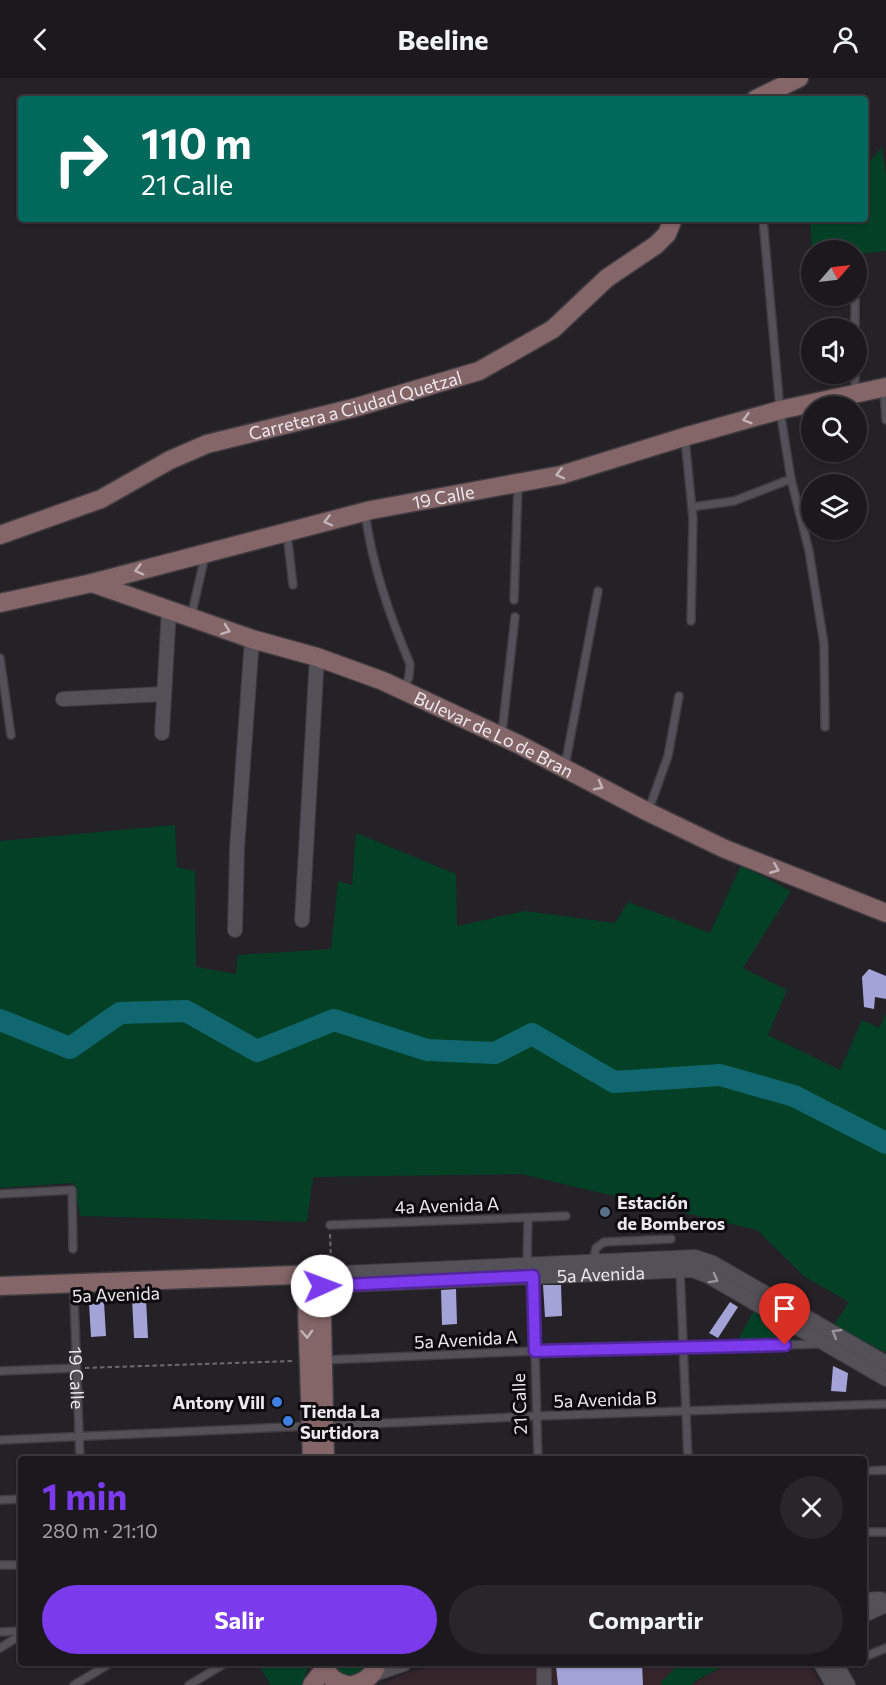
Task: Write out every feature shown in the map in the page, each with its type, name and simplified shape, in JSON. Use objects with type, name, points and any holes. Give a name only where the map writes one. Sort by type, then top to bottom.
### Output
[{"type":"street","points":[[762,96],[799,78]]},
{"type":"street","name":"Carretera a Ciudad Quetzal","points":[[0,536],[101,499],[170,460],[207,444],[357,407],[479,371],[553,329],[607,278],[656,244],[667,234],[672,222]]},
{"type":"street","name":"19 Calle","points":[[0,603],[92,583],[365,512],[561,475],[780,410],[885,387]]},
{"type":"street","name":"Bulevar de Lo de Bran","points":[[92,583],[252,639],[317,657],[383,681],[501,736],[648,812],[726,849],[886,913]]},
{"type":"street","points":[[162,733],[169,609]]},
{"type":"street","points":[[235,930],[237,848],[252,639]]},
{"type":"street","points":[[302,920],[317,657]]},
{"type":"street","points":[[63,699],[164,694]]},
{"type":"street","name":"5a Avenida","points":[[558,1269],[593,1262],[695,1257],[704,1259],[886,1363]]},
{"type":"street","name":"5a Avenida","points":[[0,1286],[317,1279],[558,1269],[692,1270],[708,1276],[886,1379]]},
{"type":"street","points":[[313,1456],[317,1426],[315,1361],[317,1279]]},
{"type":"street","name":"5a Avenida","points":[[0,1298],[74,1296],[317,1279]]},
{"type":"street","points":[[317,1426],[325,1456]]},
{"type":"street","points":[[867,1600],[880,1599],[886,1604],[867,1614]]},
{"type":"street","points":[[312,1685],[324,1666],[335,1681],[347,1685]]},
{"type":"street","points":[[353,1685],[363,1682],[374,1669],[392,1666]]},
{"type":"street","points":[[544,1666],[544,1685]]},
{"type":"street","points":[[822,1666],[833,1685]]},
{"type":"street","points":[[841,1666],[848,1685]]},
{"type":"lane","points":[[763,222],[780,410],[791,479],[809,551],[824,644],[825,727]]},
{"type":"lane","points":[[855,384],[855,393]]},
{"type":"lane","points":[[885,387],[886,420]]},
{"type":"lane","points":[[684,437],[692,507],[691,621]]},
{"type":"lane","points":[[692,507],[734,501],[791,479]]},
{"type":"lane","points":[[514,600],[519,483]]},
{"type":"lane","points":[[365,512],[381,589],[410,664],[410,677],[403,690]]},
{"type":"lane","points":[[287,532],[293,585]]},
{"type":"lane","points":[[191,617],[205,553]]},
{"type":"lane","points":[[565,768],[598,591]]},
{"type":"lane","points":[[501,736],[515,617]]},
{"type":"lane","points":[[0,658],[11,735]]},
{"type":"lane","points":[[648,812],[668,756],[679,696]]},
{"type":"lane","points":[[0,1194],[72,1191],[73,1249]]},
{"type":"lane","name":"4a Avenida A","points":[[330,1225],[566,1216]]},
{"type":"lane","name":"21 Calle","points":[[528,1218],[538,1456]]},
{"type":"lane","points":[[593,1262],[596,1248],[604,1242],[672,1239]]},
{"type":"lane","points":[[680,1270],[688,1456]]},
{"type":"lane","name":"19 Calle","points":[[74,1296],[80,1456]]},
{"type":"lane","name":"5a Avenida A","points":[[315,1361],[535,1351],[827,1344]]},
{"type":"lane","points":[[0,1371],[76,1368]]},
{"type":"lane","name":"5a Avenida B","points":[[0,1440],[537,1416],[886,1404]]},
{"type":"lane","points":[[867,1471],[886,1470]]},
{"type":"lane","points":[[0,1500],[18,1499]]},
{"type":"lane","points":[[867,1532],[886,1532]]},
{"type":"lane","points":[[0,1565],[18,1565]]},
{"type":"lane","points":[[0,1632],[18,1633]]},
{"type":"lane","points":[[0,1648],[18,1635]]},
{"type":"lane","points":[[867,1656],[886,1648]]},
{"type":"lane","points":[[74,1685],[106,1666]]},
{"type":"lane","points":[[189,1685],[221,1666]]},
{"type":"path","points":[[317,1279],[330,1225]]},
{"type":"path","points":[[76,1368],[315,1361]]},
{"type":"shaded area","points":[[433,1666],[677,1666],[661,1682],[661,1685],[382,1685],[406,1673]]},
{"type":"shaded area","points":[[724,1666],[808,1666],[821,1685],[693,1685]]},
{"type":"green space","points":[[882,147],[886,176],[886,251],[867,253],[867,240],[811,240],[810,222],[868,222],[868,164]]},
{"type":"green space","points":[[175,825],[177,867],[195,871],[196,967],[236,974],[238,955],[331,949],[338,881],[352,885],[356,833],[456,874],[457,926],[525,911],[615,923],[628,902],[710,933],[741,865],[791,891],[743,968],[787,990],[768,1035],[840,1070],[862,1020],[879,1028],[886,1013],[886,1353],[834,1325],[849,1302],[805,1277],[757,1230],[521,1174],[313,1177],[307,1222],[80,1216],[74,1183],[0,1188],[0,841]]},
{"type":"green space","points":[[753,1312],[803,1345],[733,1349]]},
{"type":"green space","points":[[259,1666],[308,1666],[302,1685],[271,1685]]},
{"type":"green space","points":[[332,1666],[367,1666],[351,1678],[339,1675]]},
{"type":"green space","points":[[677,1666],[723,1666],[692,1683],[693,1685],[661,1685],[661,1682]]},
{"type":"building","points":[[869,969],[886,976],[886,999],[875,997],[874,1009],[864,1007],[862,977]]},
{"type":"building","points":[[543,1285],[561,1285],[562,1316],[545,1317]]},
{"type":"building","points":[[456,1289],[457,1324],[442,1325],[441,1290]]},
{"type":"building","points":[[132,1299],[146,1299],[148,1338],[134,1338]]},
{"type":"building","points":[[104,1302],[106,1336],[91,1337],[89,1303]]},
{"type":"building","points":[[730,1302],[738,1307],[718,1338],[709,1333]]},
{"type":"building","points":[[833,1366],[848,1373],[846,1392],[831,1391]]},
{"type":"building","points":[[556,1666],[642,1666],[643,1685],[558,1685]]},
{"type":"waterway","points":[[0,1020],[70,1048],[120,1013],[186,1011],[257,1051],[334,1020],[427,1050],[495,1053],[532,1034],[614,1082],[720,1075],[794,1096],[886,1143]]},
{"type":"place","name":"Estación de Bomberos","points":[[605,1212]]},
{"type":"place","name":"Antony Vill","points":[[277,1402]]},
{"type":"place","name":"Tienda La Surtidora","points":[[288,1421]]},
{"type":"route","points":[[322,1286],[533,1276],[535,1351],[785,1345]]}]
